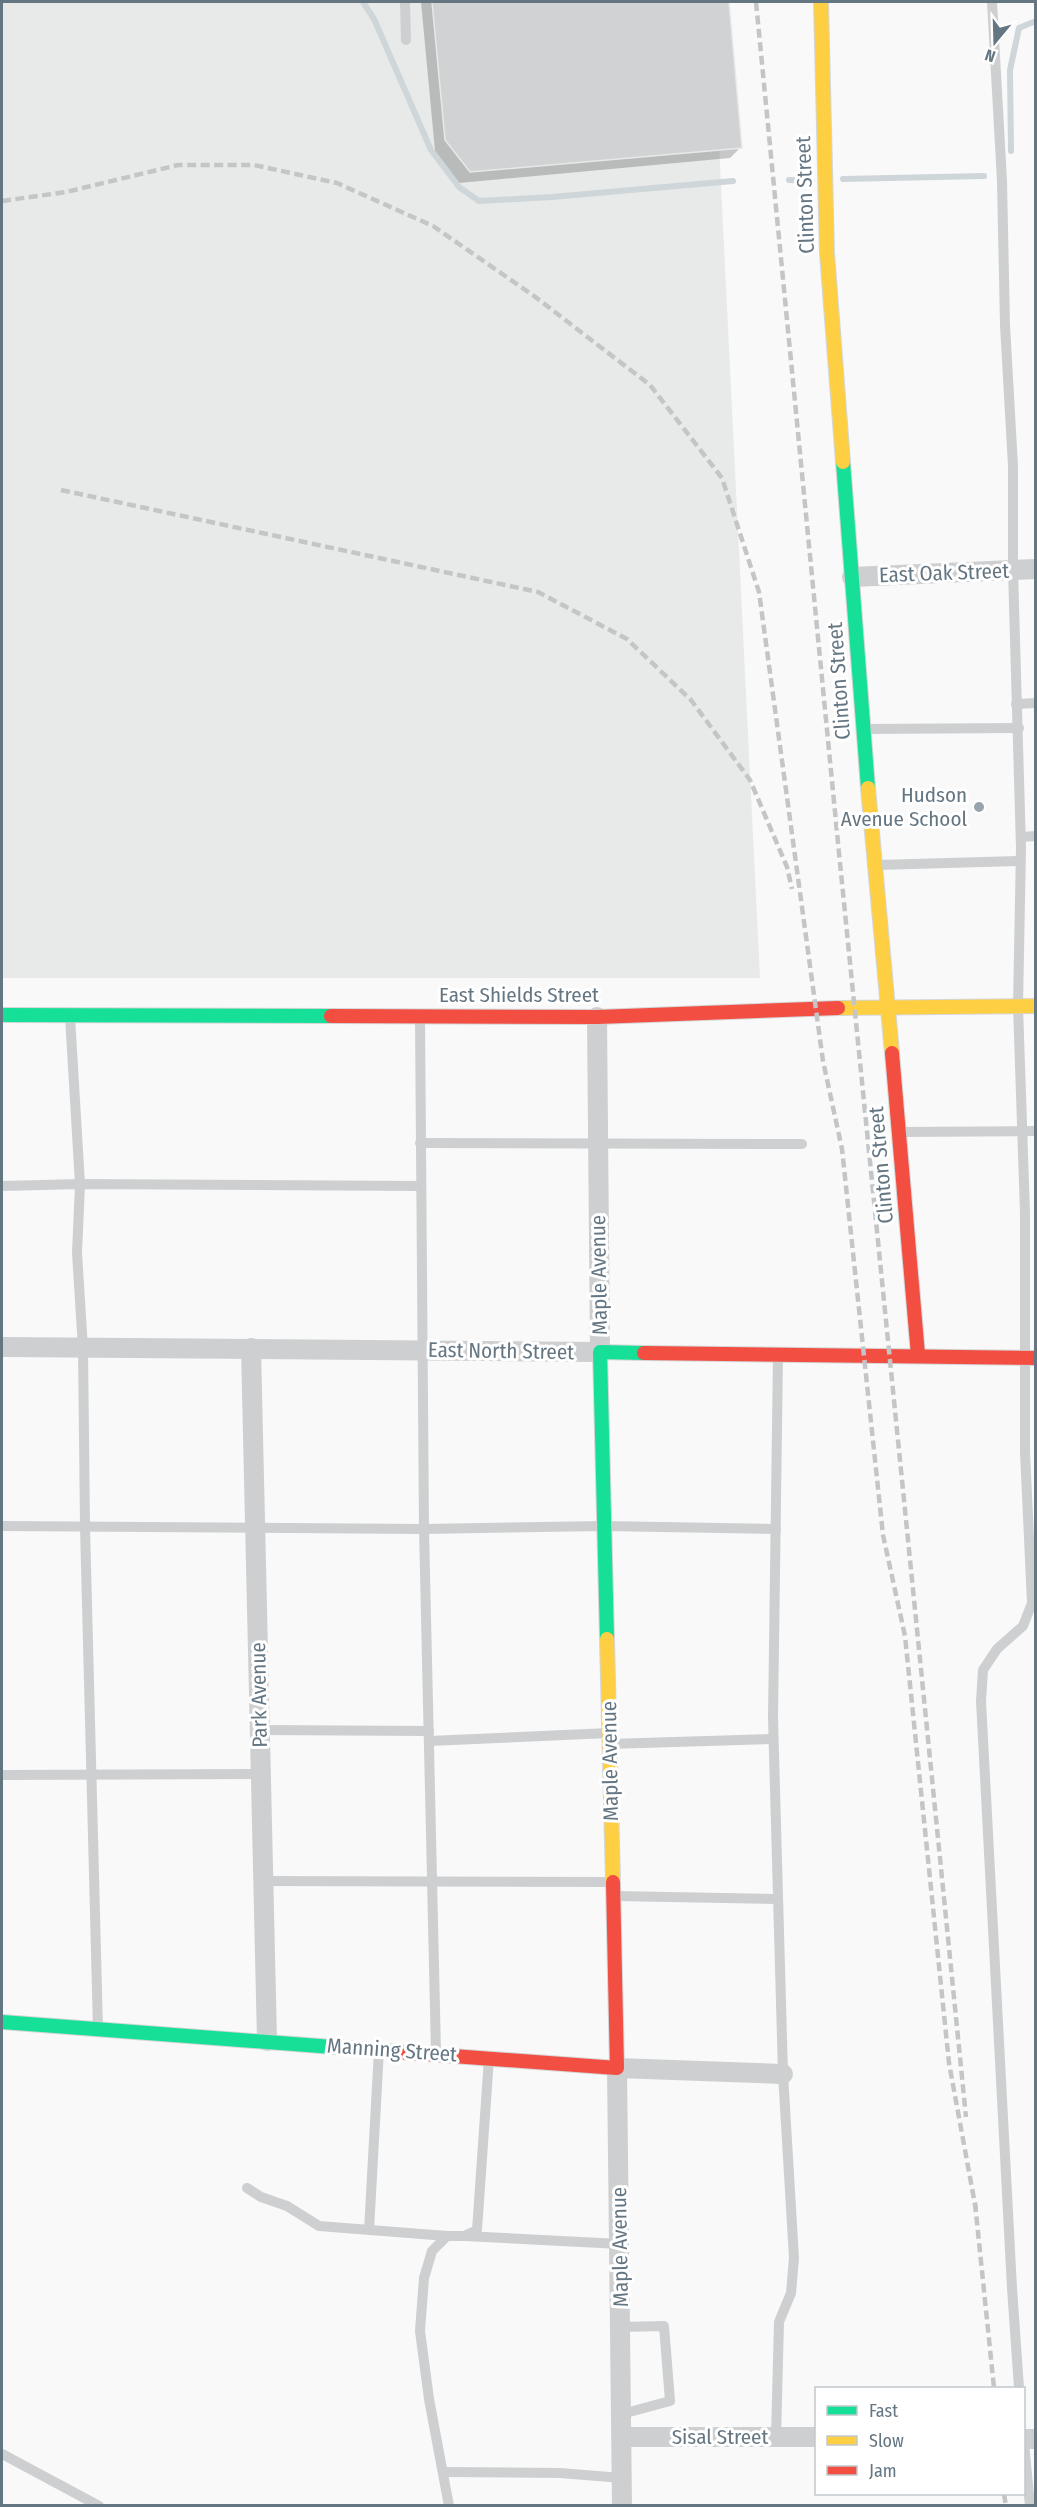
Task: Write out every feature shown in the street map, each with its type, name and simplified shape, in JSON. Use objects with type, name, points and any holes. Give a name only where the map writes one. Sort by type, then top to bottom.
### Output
[{"type":"street","name":"Clinton Street","points":[[821,2],[827,253],[863,729],[918,1355]]},
{"type":"street","name":"East Oak Street","points":[[852,577],[1035,569]]},
{"type":"street","name":"East Shields Street","points":[[2,1016],[597,1017],[889,1006],[1035,1006]]},
{"type":"street","name":"Maple Avenue","points":[[597,1017],[600,1352],[617,2068],[622,2505]]},
{"type":"street","name":"East North Street","points":[[2,1347],[918,1355],[1030,1358]]},
{"type":"street","name":"Park Avenue","points":[[251,1348],[267,2041]]},
{"type":"street","name":"Manning Street","points":[[2,2022],[617,2068],[783,2074]]},
{"type":"street","name":"Sisal Street","points":[[623,2437],[815,2437]]},
{"type":"lane","points":[[405,2],[406,40]]},
{"type":"lane","points":[[992,2],[1002,181],[1005,325],[1011,403],[1016,704],[1021,837],[1018,1006],[1022,1131],[1030,1213],[1030,1358],[1025,1452],[1032,1603],[1023,1626],[997,1649],[983,1670],[981,1701],[1019,2387]]},
{"type":"lane","points":[[1016,704],[1035,703]]},
{"type":"lane","points":[[863,729],[1018,728]]},
{"type":"lane","points":[[1021,837],[1035,836]]},
{"type":"lane","points":[[876,865],[1020,861]]},
{"type":"lane","points":[[420,1015],[424,1529],[436,2053]]},
{"type":"lane","points":[[70,1017],[80,1184],[77,1253],[83,1348],[85,1527],[98,2030]]},
{"type":"lane","points":[[900,1132],[1035,1131]]},
{"type":"lane","points":[[420,1143],[802,1144]]},
{"type":"lane","points":[[2,1186],[80,1184],[420,1186]]},
{"type":"lane","points":[[776,2437],[778,2322],[791,2293],[794,2258],[783,2074],[773,1739],[778,1355]]},
{"type":"lane","points":[[2,1526],[424,1529],[604,1526],[776,1530]]},
{"type":"lane","points":[[260,1730],[429,1736],[773,1739]]},
{"type":"lane","points":[[2,1775],[261,1774]]},
{"type":"lane","points":[[263,1881],[432,1883],[613,1889],[777,1899]]},
{"type":"lane","points":[[369,2230],[380,2049]]},
{"type":"lane","points":[[464,2236],[477,2230],[489,2057]]},
{"type":"lane","points":[[247,2188],[261,2197],[287,2206],[319,2226],[447,2236],[620,2244]]},
{"type":"lane","points":[[447,2236],[432,2251],[424,2278],[420,2331],[429,2399],[449,2505]]},
{"type":"lane","points":[[621,2326],[664,2326],[670,2401],[622,2414]]},
{"type":"lane","points":[[2,2454],[99,2505]]},
{"type":"lane","points":[[1025,2459],[1030,2505]]},
{"type":"lane","points":[[444,2472],[560,2473],[622,2478]]},
{"type":"shaded area","points":[[2,2],[712,2],[760,978],[2,978]]},
{"type":"building","points":[[432,2],[729,2],[742,148],[470,172],[445,140]]},
{"type":"waterway","points":[[363,2],[374,19],[431,150],[459,187],[479,201],[733,181]]},
{"type":"waterway","points":[[1011,151],[1010,70],[1019,28],[1036,21]]},
{"type":"waterway","points":[[843,179],[984,176]]},
{"type":"waterway","points":[[789,180],[812,181]]},
{"type":"railway","points":[[756,2],[966,2117]]},
{"type":"railway","points":[[2,201],[66,192],[178,165],[254,165],[337,183],[433,226],[534,296],[650,385],[722,478],[759,592],[823,1061],[842,1149],[883,1535],[905,1636],[949,2063],[976,2210]]},
{"type":"railway","points":[[61,490],[538,592],[627,639],[691,700],[750,780],[787,867],[792,889]]},
{"type":"railway","points":[[975,2203],[994,2387]]},
{"type":"railway","points":[[1004,2495],[1006,2506]]},
{"type":"traffic: fast","points":[[843,462],[868,788]]},
{"type":"traffic: fast","points":[[2,1015],[331,1016]]},
{"type":"traffic: fast","points":[[607,1639],[600,1352],[644,1353]]},
{"type":"traffic: fast","points":[[2,2022],[399,2052]]},
{"type":"traffic: slow","points":[[821,2],[827,253],[843,462]]},
{"type":"traffic: slow","points":[[868,788],[892,1053]]},
{"type":"traffic: slow","points":[[838,1008],[1036,1006]]},
{"type":"traffic: slow","points":[[607,1639],[613,1882]]},
{"type":"traffic: jam","points":[[331,1016],[597,1017],[838,1008]]},
{"type":"traffic: jam","points":[[892,1053],[918,1355]]},
{"type":"traffic: jam","points":[[644,1353],[1036,1358]]},
{"type":"traffic: jam","points":[[399,2052],[617,2068],[613,1882]]},
{"type":"place","name":"Hudson Avenue School","points":[[979,807]]}]
